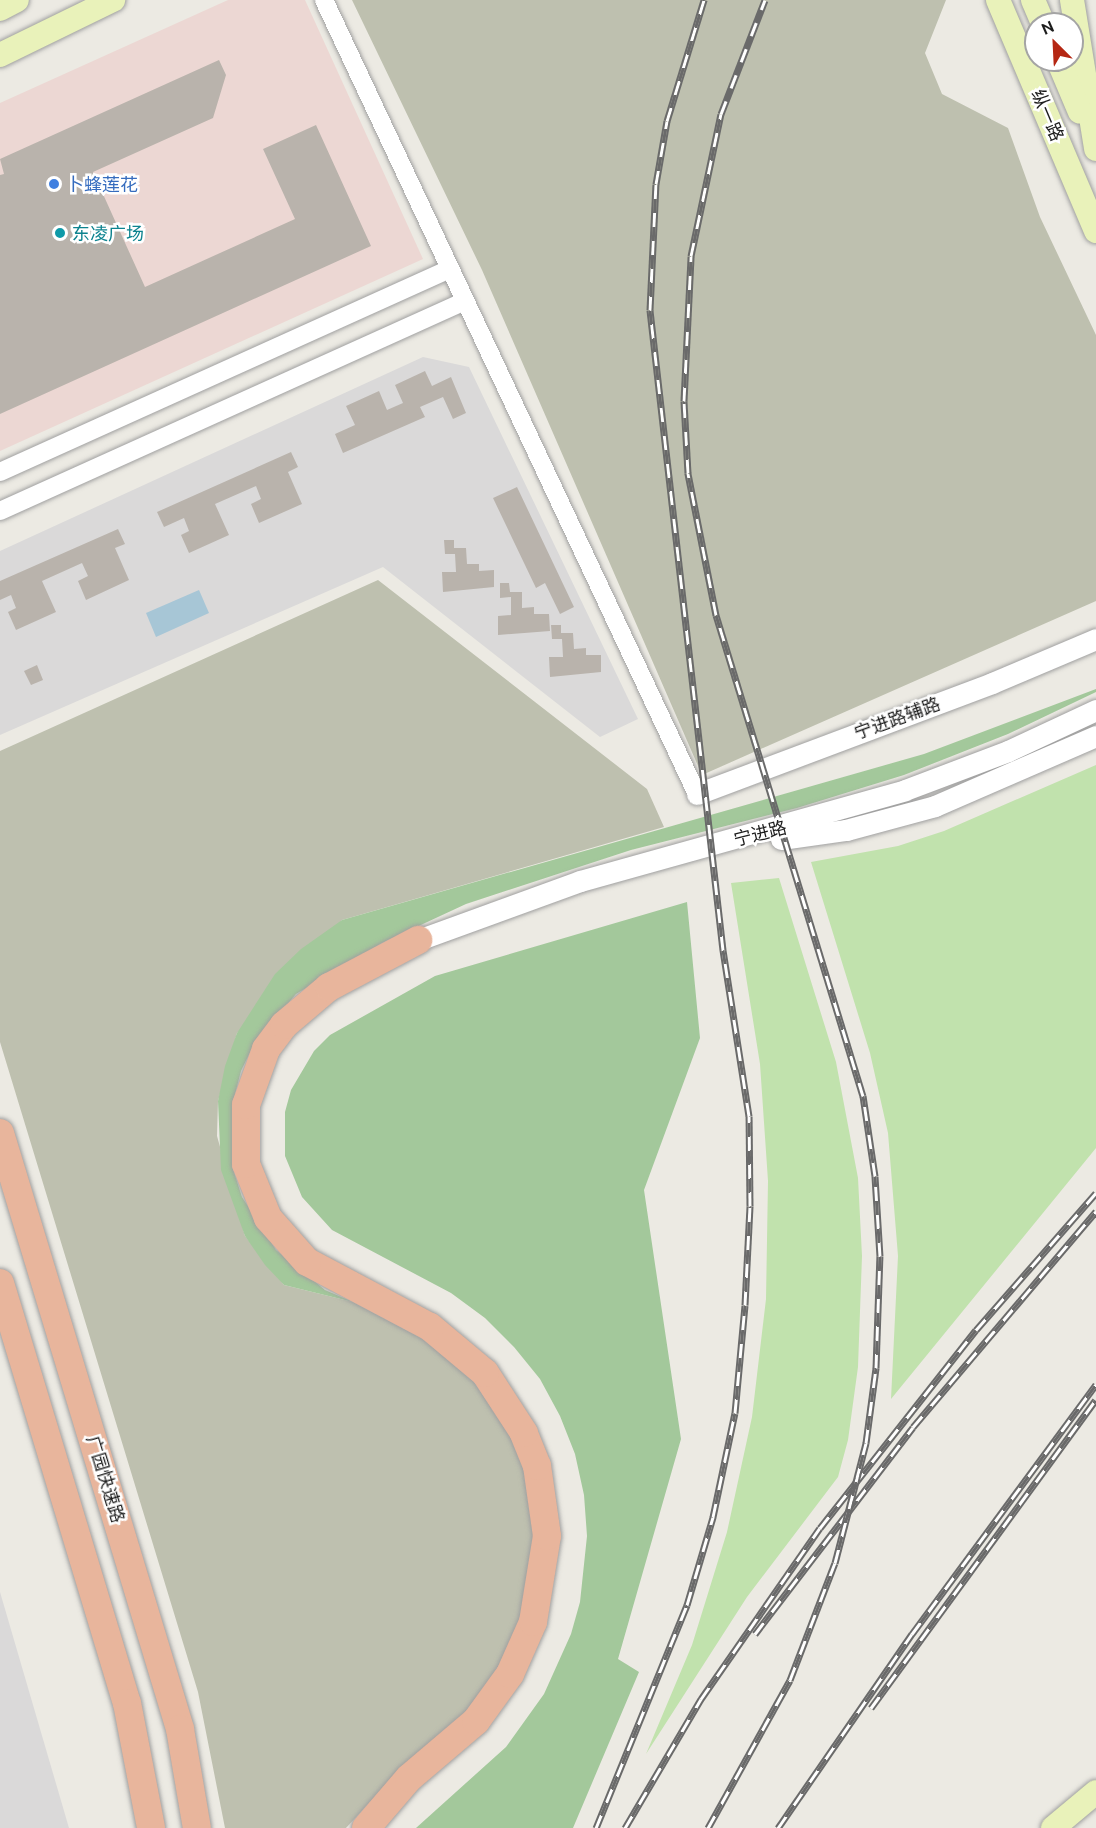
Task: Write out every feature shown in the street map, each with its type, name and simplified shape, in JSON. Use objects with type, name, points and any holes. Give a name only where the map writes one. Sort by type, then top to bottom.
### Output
[{"type":"highway","points":[[366,1828],[409,1778],[476,1721],[510,1674],[538,1603],[547,1536],[537,1466],[524,1433],[484,1373],[430,1327],[307,1262],[268,1218],[246,1164],[246,1105],[262,1058],[284,1025],[329,987],[418,940]]},
{"type":"highway","name":"广园快速路","points":[[0,1133],[177,1718],[197,1828]]},
{"type":"highway","points":[[0,1283],[118,1671],[151,1828]]},
{"type":"main road","points":[[0,9],[17,0]]},
{"type":"main road","points":[[0,55],[113,0]]},
{"type":"main road","name":"纵一路","points":[[999,0],[1096,231]]},
{"type":"main road","points":[[1072,0],[1096,149]]},
{"type":"main road","name":"纵一路","points":[[1063,72],[1096,149]]},
{"type":"main road","points":[[1053,1828],[1096,1792]]},
{"type":"street","points":[[324,0],[697,794]]},
{"type":"street","points":[[0,472],[450,269]]},
{"type":"street","points":[[0,511],[465,301]]},
{"type":"street","name":"宁进路辅路","points":[[697,794],[993,683],[1096,639]]},
{"type":"street","name":"宁进路","points":[[418,940],[536,896],[691,850],[800,823],[905,790],[1008,751],[1096,710]]},
{"type":"street","points":[[691,850],[846,830],[891,820],[978,789],[1096,736]]},
{"type":"shaded area","name":"东凌广场","points":[[228,0],[305,0],[423,259],[0,451],[0,103]]},
{"type":"shaded area","points":[[352,0],[946,0],[925,53],[942,94],[1008,128],[1040,217],[1096,335],[1096,601],[702,775],[482,270]]},
{"type":"shaded area","points":[[423,357],[469,367],[638,719],[600,737],[383,567],[0,735],[0,551]]},
{"type":"shaded area","points":[[378,580],[647,789],[664,827],[342,920],[237,1033],[218,1101],[217,1136],[245,1236],[284,1285],[353,1302],[423,1339],[474,1382],[512,1438],[524,1470],[534,1537],[521,1618],[498,1668],[466,1712],[401,1768],[346,1828],[225,1828],[198,1692],[0,1042],[0,751]]},
{"type":"shaded area","points":[[0,1592],[69,1828],[0,1828]]},
{"type":"green space","points":[[1096,689],[1096,692],[1008,734],[904,775],[797,808],[631,850],[466,904],[382,943],[296,994],[255,1042],[241,1071],[233,1102],[232,1166],[242,1197],[276,1250],[325,1290],[353,1302],[284,1285],[265,1265],[245,1236],[221,1170],[218,1101],[225,1066],[237,1033],[275,974],[301,949],[342,920],[924,754]]},
{"type":"green space","points":[[1096,765],[1096,1148],[891,1399],[898,1256],[888,1133],[870,1053],[811,862],[898,846],[944,831]]},
{"type":"green space","points":[[779,878],[836,1062],[858,1178],[862,1256],[858,1367],[848,1440],[838,1477],[747,1597],[646,1754],[692,1645],[727,1532],[752,1417],[766,1299],[768,1181],[760,1064],[731,883]]},
{"type":"green space","points":[[687,902],[700,1038],[644,1190],[681,1439],[618,1659],[639,1672],[573,1828],[416,1828],[506,1747],[544,1694],[571,1634],[580,1602],[587,1536],[584,1495],[575,1454],[560,1416],[540,1379],[514,1347],[485,1318],[451,1293],[332,1230],[302,1197],[285,1156],[285,1112],[291,1090],[314,1051],[330,1035],[435,976]]},
{"type":"water","points":[[199,590],[209,613],[156,637],[146,613]]},
{"type":"building","name":"东凌广场","points":[[219,60],[226,75],[213,118],[93,172],[145,287],[295,219],[263,149],[316,125],[371,246],[0,414],[0,175],[4,174],[0,159]]},
{"type":"building","points":[[425,371],[432,386],[451,377],[466,413],[453,419],[443,397],[420,407],[425,417],[343,453],[335,434],[355,425],[346,406],[379,391],[387,410],[403,403],[395,385]]},
{"type":"building","points":[[291,452],[298,467],[288,472],[302,504],[259,523],[251,504],[261,499],[256,486],[215,504],[229,535],[189,553],[181,535],[189,531],[184,518],[164,527],[157,512]]},
{"type":"building","points":[[517,487],[574,607],[560,614],[545,583],[536,588],[493,498]]},
{"type":"building","points":[[118,529],[125,544],[115,548],[129,580],[86,600],[78,581],[88,576],[82,563],[42,581],[56,612],[16,630],[8,612],[16,608],[11,595],[0,600],[0,581]]},
{"type":"building","points":[[444,540],[454,540],[454,548],[466,548],[467,564],[479,564],[479,571],[494,570],[494,587],[443,592],[442,572],[456,572],[455,554],[445,554]]},
{"type":"building","points":[[500,583],[509,583],[510,592],[522,592],[522,608],[534,607],[534,614],[549,614],[550,631],[498,635],[498,616],[511,615],[511,597],[500,598]]},
{"type":"building","points":[[551,625],[561,625],[561,633],[573,633],[574,649],[586,648],[586,655],[601,655],[601,672],[550,677],[549,657],[563,657],[562,639],[552,639]]},
{"type":"building","points":[[37,665],[43,680],[31,685],[24,671]]},
{"type":"railway","points":[[596,1828],[687,1605],[713,1517],[735,1413],[745,1305],[750,1206],[749,1116],[723,950],[650,310],[656,184],[667,121],[704,0]]},
{"type":"railway","points":[[708,1828],[790,1680],[835,1563],[866,1443],[876,1368],[880,1256],[875,1176],[863,1096],[716,615],[688,473],[684,401],[691,256],[721,114],[765,0]]},
{"type":"railway","points":[[625,1828],[701,1699],[820,1528],[976,1330],[1096,1193]]},
{"type":"railway","points":[[755,1634],[913,1427],[1096,1211]]},
{"type":"railway","points":[[778,1828],[912,1634],[1096,1384]]},
{"type":"railway","points":[[871,1708],[1096,1400]]},
{"type":"place","name":"卜蜂莲花","points":[[54,184]]},
{"type":"place","name":"东凌广场","points":[[60,233]]}]
